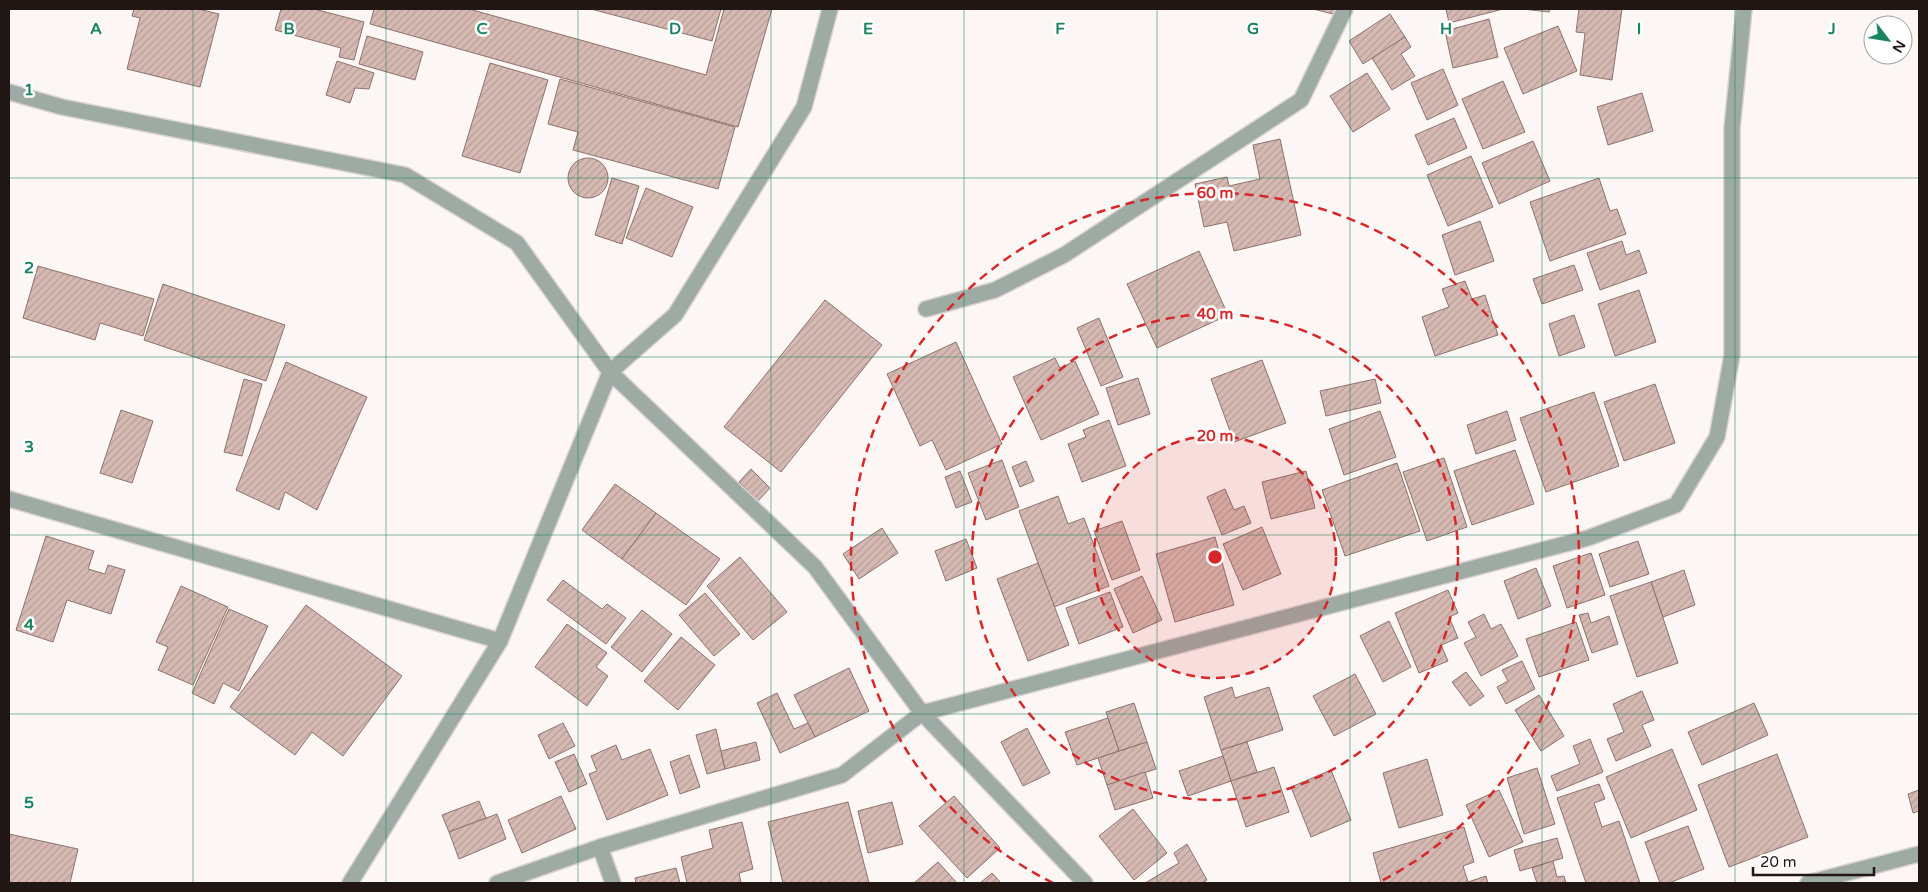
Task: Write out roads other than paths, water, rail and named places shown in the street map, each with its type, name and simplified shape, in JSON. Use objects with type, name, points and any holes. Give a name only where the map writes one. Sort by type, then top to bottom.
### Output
[{"type":"street","points":[[350,883],[500,641],[610,372],[675,315],[804,107],[830,9]]},
{"type":"street","points":[[926,309],[996,290],[1064,255],[1301,100],[1345,9]]},
{"type":"street","points":[[498,883],[600,847],[842,775],[922,714],[1588,538],[1676,504],[1717,437],[1732,355],[1732,128],[1744,9]]},
{"type":"street","points":[[9,92],[62,107],[404,175],[517,243],[610,372],[815,567],[922,714],[1085,883]]},
{"type":"street","points":[[9,499],[500,641]]},
{"type":"street","points":[[600,847],[612,883]]},
{"type":"street","points":[[1808,883],[1919,854]]}]
